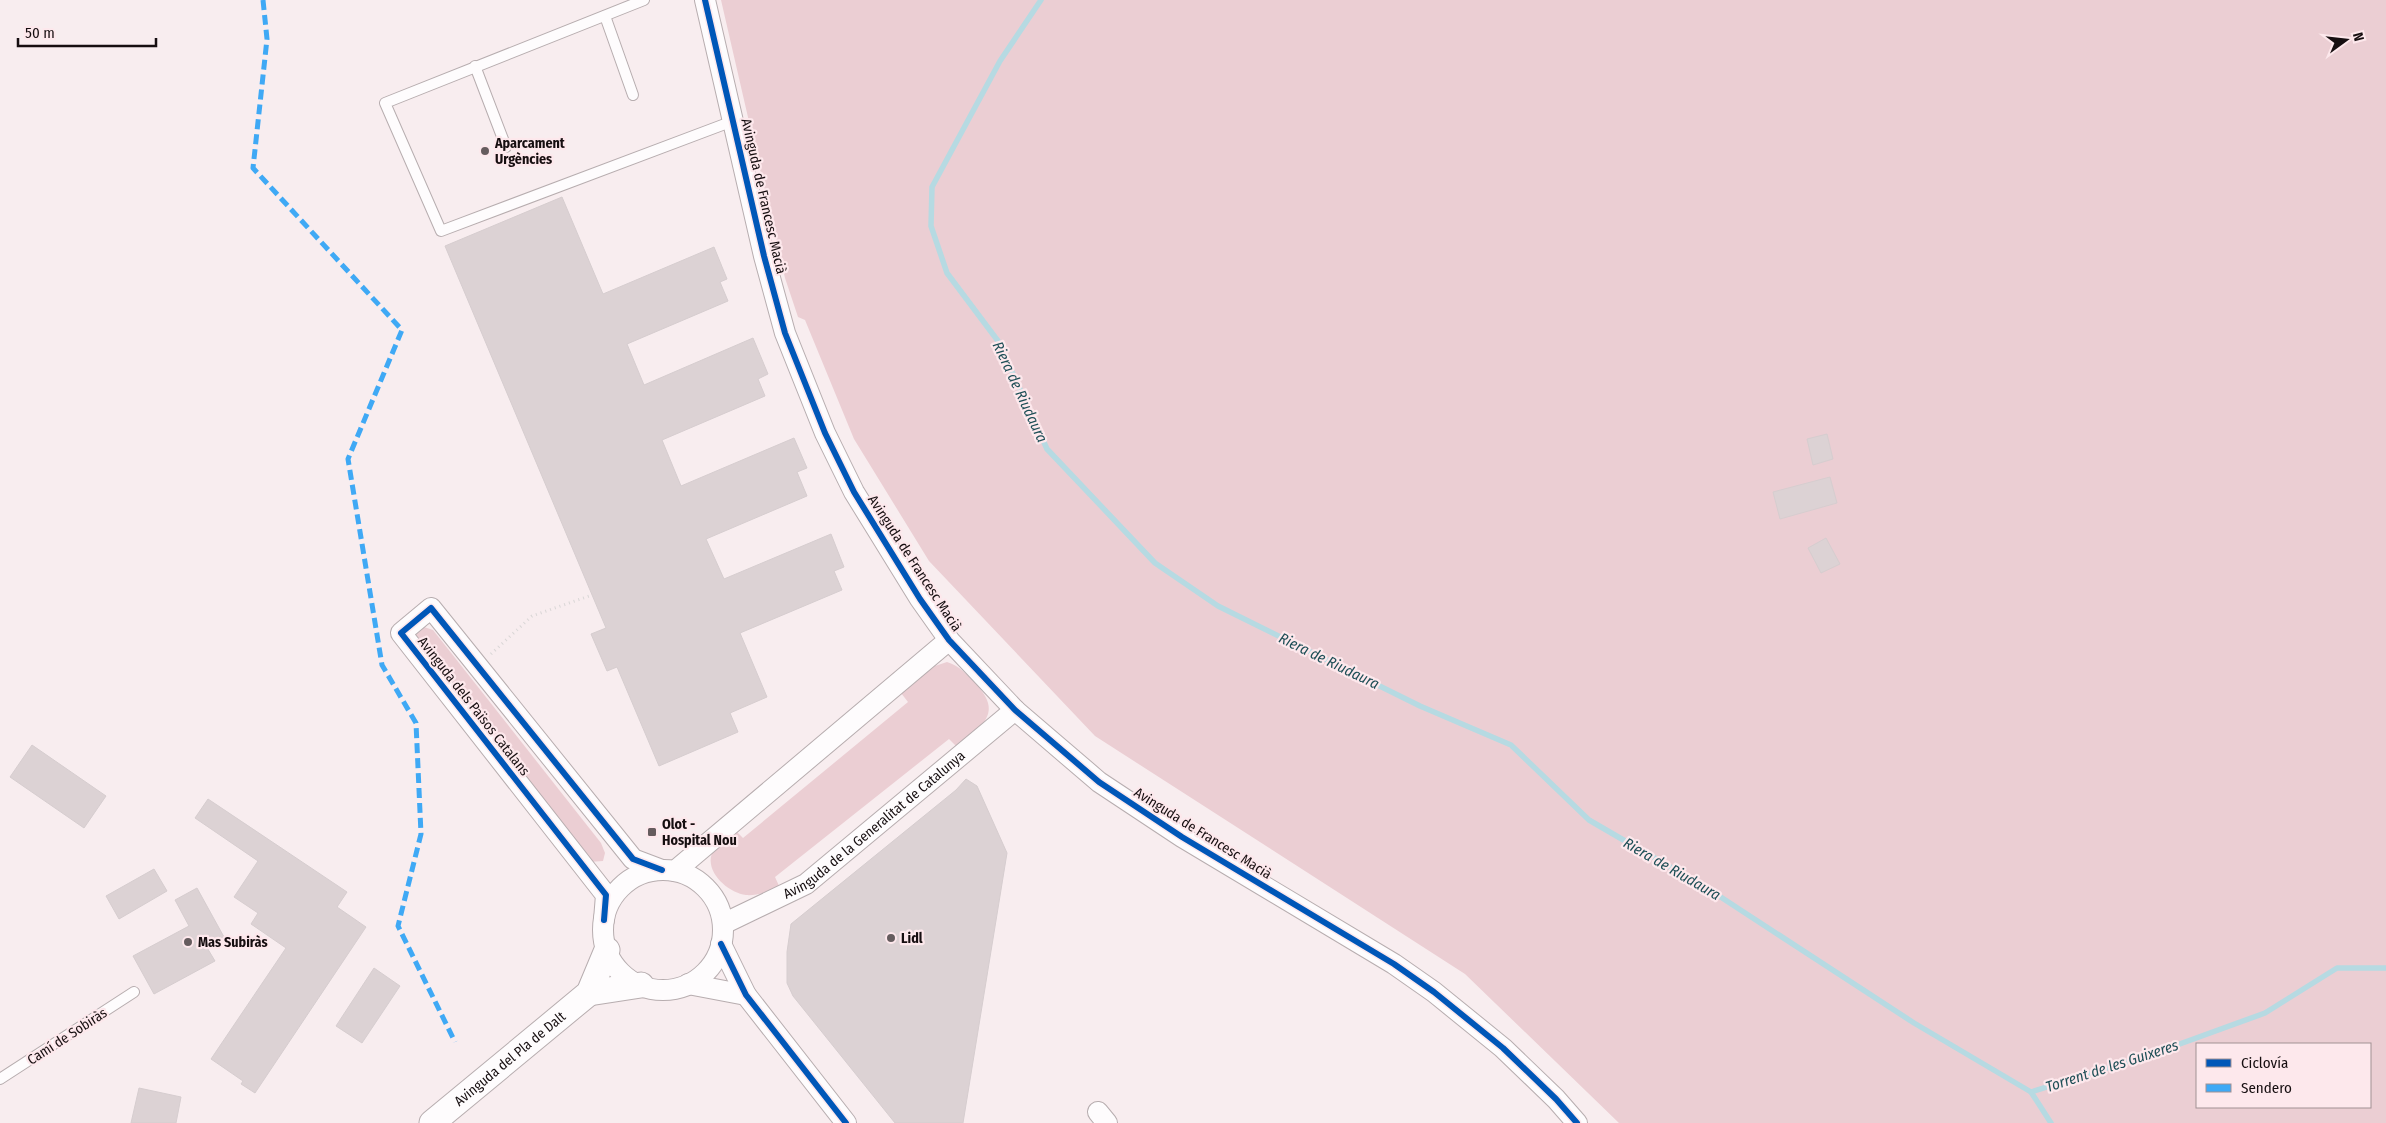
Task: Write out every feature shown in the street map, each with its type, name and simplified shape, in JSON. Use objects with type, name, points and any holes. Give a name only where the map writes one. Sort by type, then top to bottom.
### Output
[{"type":"street","name":"Avinguda de Francesc Macià","points":[[705,0],[764,256],[785,332],[825,433],[854,492],[920,599],[950,640],[1016,710],[1099,782],[1182,837],[1394,964],[1434,992],[1504,1048],[1556,1099],[1577,1123]]},
{"type":"street","name":"Avinguda dels Països Catalans","points":[[604,920],[606,895],[401,633],[431,608],[633,859],[668,870]]},
{"type":"street","points":[[668,870],[950,640]]},
{"type":"street","name":"Avinguda de la Generalitat de Catalunya","points":[[722,934],[806,884],[1016,710]]},
{"type":"street","points":[[722,934],[714,960],[703,974],[688,984],[672,989],[656,989],[641,985],[620,971],[607,950],[604,920],[609,904],[618,890],[631,879],[646,872],[668,870],[699,882],[711,893],[719,908],[722,934],[746,995],[846,1123]]},
{"type":"street","name":"Avinguda del Pla de Dalt","points":[[432,1123],[589,993],[607,950]]},
{"type":"street","points":[[688,984],[746,995]]},
{"type":"street","points":[[589,993],[641,985]]},
{"type":"lane","points":[[644,0],[385,103],[441,231],[733,121]]},
{"type":"lane","points":[[605,16],[632,95]]},
{"type":"lane","points":[[475,66],[506,147]]},
{"type":"lane","name":"Camí de Sobiràs","points":[[0,1079],[134,992]]},
{"type":"path","points":[[478,666],[532,616],[592,595]]},
{"type":"shaded area","points":[[721,0],[2386,0],[2386,1123],[1619,1123],[1465,974],[1095,736],[929,561],[854,439],[805,320],[798,317],[785,278]]},
{"type":"shaded area","points":[[424,627],[433,630],[601,843],[605,853],[603,861],[589,862],[417,644],[416,634]]},
{"type":"shaded area","points":[[947,662],[966,673],[984,694],[988,703],[989,711],[986,718],[974,732],[957,747],[949,739],[775,877],[780,888],[759,894],[746,895],[731,890],[724,885],[713,871],[711,864],[711,856],[719,843],[735,830],[743,838],[908,702],[901,693],[935,666]]},
{"type":"building","points":[[562,197],[603,294],[714,247],[727,279],[720,282],[728,301],[627,344],[644,385],[753,338],[768,374],[758,379],[765,396],[662,440],[681,486],[794,438],[807,468],[797,472],[807,496],[706,539],[724,579],[831,534],[844,567],[834,571],[842,590],[740,633],[767,697],[730,713],[738,732],[659,766],[617,667],[607,671],[591,634],[606,628],[445,246]]},
{"type":"building","points":[[1827,434],[1833,459],[1813,465],[1807,439]]},
{"type":"building","points":[[1830,477],[1837,503],[1780,519],[1773,492]]},
{"type":"building","points":[[1826,538],[1840,564],[1821,573],[1808,548]]},
{"type":"building","points":[[32,745],[106,796],[84,828],[10,777]]},
{"type":"building","name":"Lidl","points":[[966,779],[977,786],[1007,853],[963,1123],[895,1123],[793,996],[787,983],[787,952],[791,924],[956,790]]},
{"type":"building","points":[[208,799],[347,892],[337,907],[366,927],[255,1093],[241,1084],[243,1081],[211,1059],[286,948],[251,924],[258,913],[234,897],[258,861],[195,818]]},
{"type":"building","points":[[154,869],[167,891],[119,919],[106,896]]},
{"type":"building","name":"Mas Subiràs","points":[[197,888],[224,937],[206,946],[215,961],[154,994],[133,956],[189,926],[175,900]]},
{"type":"building","points":[[374,968],[400,986],[362,1043],[336,1026]]},
{"type":"building","points":[[139,1088],[181,1097],[176,1123],[131,1123]]},
{"type":"waterway","name":"Riera de Riudaura","points":[[1041,0],[1000,61],[932,187],[931,226],[947,273],[998,341],[1047,449],[1155,563],[1218,606],[1420,706],[1511,745],[1589,820],[1713,892],[1914,1023],[2031,1092],[2051,1123]]},
{"type":"waterway","name":"Torrent de les Guixeres","points":[[2031,1092],[2155,1053],[2265,1013],[2337,968],[2386,968]]},
{"type":"marked path","points":[[263,0],[267,39],[253,168],[402,330],[348,459],[382,665],[416,723],[421,834],[398,926],[455,1042]]},
{"type":"cycle path","points":[[705,0],[764,256],[785,333],[825,433],[854,492],[920,599],[949,640],[1015,710],[1099,782],[1182,837],[1394,964],[1434,992],[1503,1048],[1556,1099],[1577,1123]]},
{"type":"cycle path","points":[[604,920],[606,895],[401,633],[431,608],[633,859],[662,870]]},
{"type":"cycle path","points":[[721,944],[746,995],[846,1123]]},
{"type":"place","name":"Aparcament Urgències","points":[[485,151]]},
{"type":"place","name":"Olot - Hospital Nou","points":[[652,832]]},
{"type":"place","name":"Lidl","points":[[891,938]]},
{"type":"place","name":"Mas Subiràs","points":[[188,942]]}]
